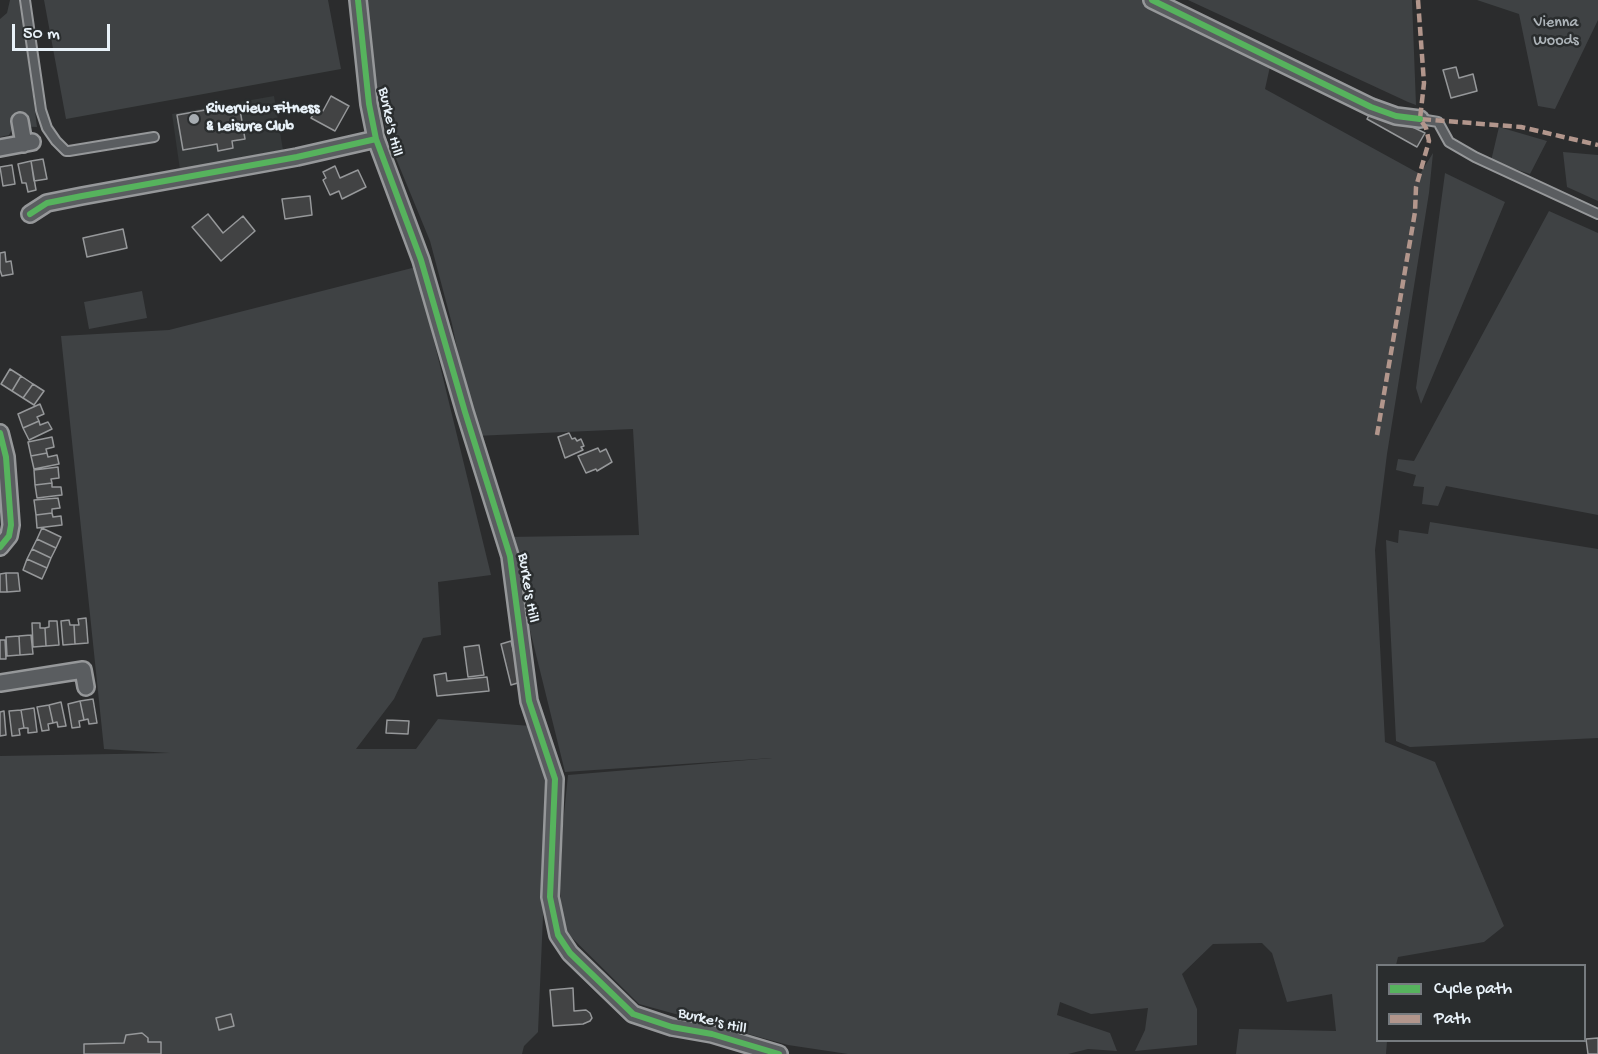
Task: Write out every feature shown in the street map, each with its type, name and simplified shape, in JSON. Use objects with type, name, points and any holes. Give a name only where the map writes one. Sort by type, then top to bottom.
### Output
[{"type":"street","name":"Burke's Hill","points":[[358,0],[369,104],[376,139],[421,260],[510,556],[529,701],[555,779],[550,897],[558,935],[570,953],[633,1014],[672,1027],[712,1034],[779,1054]]},
{"type":"street","points":[[1152,0],[1371,107],[1396,116],[1420,118]]},
{"type":"street","points":[[0,148],[28,143],[20,121]]},
{"type":"street","points":[[30,214],[47,204],[82,196],[297,157],[376,139]]},
{"type":"street","points":[[0,433],[6,457],[11,525],[9,536],[0,547]]},
{"type":"street","points":[[0,683],[83,670],[86,687]]},
{"type":"lane","points":[[25,0],[41,110],[47,128],[61,146],[66,151],[73,151],[154,137]]},
{"type":"lane","points":[[1420,118],[1438,122],[1449,142],[1475,157],[1598,214]]},
{"type":"shaded area","points":[[274,96],[284,156],[180,170],[172,114]]},
{"type":"green space","points":[[10,0],[21,0],[37,127],[14,126],[9,135],[0,137],[0,19],[7,13]]},
{"type":"green space","points":[[44,0],[328,0],[341,69],[66,119]]},
{"type":"green space","points":[[366,0],[1147,0],[1271,62],[1265,89],[1420,174],[1433,153],[1429,193],[1387,454],[1375,550],[1385,742],[1435,762],[1504,926],[1484,942],[1398,957],[1396,964],[1376,964],[1376,1042],[1387,1042],[1386,1054],[1236,1054],[1239,1029],[1336,1031],[1332,994],[1287,1002],[1272,953],[1262,943],[1213,944],[1182,974],[1197,1009],[1197,1045],[1135,1051],[1145,1030],[1148,1008],[1091,1014],[1060,1002],[1057,1015],[1110,1033],[1117,1051],[1088,1049],[1068,1054],[848,1054],[788,1045],[639,1004],[563,929],[560,888],[568,775],[772,758],[565,772],[507,537],[639,535],[633,429],[475,436],[452,324],[430,241],[388,139],[376,86]]},
{"type":"green space","points":[[1188,0],[1412,0],[1416,105],[1408,102]]},
{"type":"green space","name":"Vienna Woods","points":[[1477,0],[1598,0],[1598,20],[1555,109],[1538,106],[1519,14]]},
{"type":"green space","points":[[1499,127],[1547,141],[1530,174],[1491,161]]},
{"type":"green space","points":[[1563,152],[1598,155],[1598,201],[1567,187]]},
{"type":"green space","points":[[1445,173],[1505,202],[1421,404],[1416,388]]},
{"type":"green space","points":[[1549,211],[1598,233],[1598,515],[1446,486],[1438,506],[1422,504],[1424,487],[1413,486],[1416,475],[1396,470],[1398,459],[1414,461]]},
{"type":"green space","points":[[416,267],[491,575],[438,582],[441,635],[423,638],[394,699],[356,749],[416,749],[438,719],[531,726],[549,777],[538,1032],[524,1046],[522,1054],[0,1054],[0,756],[170,753],[104,749],[61,336],[169,330]]},
{"type":"green space","points":[[142,291],[147,318],[89,329],[84,302]]},
{"type":"green space","points":[[1430,522],[1598,549],[1598,738],[1410,747],[1396,741],[1386,540],[1398,543],[1399,530],[1428,534]]},
{"type":"building","points":[[1456,67],[1459,78],[1473,74],[1477,91],[1451,98],[1443,70]]},
{"type":"building","points":[[331,96],[349,106],[335,131],[311,118],[317,108],[323,111]]},
{"type":"building","points":[[239,104],[245,139],[232,141],[233,148],[218,151],[217,144],[183,150],[177,115]]},
{"type":"building","points":[[1373,108],[1425,133],[1417,147],[1367,119]]},
{"type":"building","points":[[43,159],[47,179],[34,181],[31,161]]},
{"type":"building","points":[[31,161],[36,190],[28,192],[26,183],[22,183],[18,164]]},
{"type":"building","points":[[12,165],[15,184],[3,186],[0,167]]},
{"type":"building","points":[[335,166],[340,178],[358,170],[366,187],[342,199],[339,191],[330,195],[323,180],[326,178],[323,172]]},
{"type":"building","points":[[310,196],[312,215],[285,219],[282,199]]},
{"type":"building","points":[[208,214],[223,233],[243,216],[255,231],[221,261],[192,227]]},
{"type":"building","points":[[123,229],[127,248],[87,257],[83,238]]},
{"type":"building","points":[[5,252],[6,262],[11,261],[13,274],[2,276],[0,253]]},
{"type":"building","points":[[10,369],[21,376],[12,391],[1,384]]},
{"type":"building","points":[[21,376],[33,384],[23,398],[12,391]]},
{"type":"building","points":[[33,384],[44,391],[34,405],[23,398]]},
{"type":"building","points":[[40,404],[44,414],[37,417],[39,421],[23,428],[18,414]]},
{"type":"building","points":[[39,421],[40,425],[48,422],[52,429],[29,440],[23,428]]},
{"type":"building","points":[[569,433],[572,439],[575,438],[577,441],[581,439],[584,446],[581,447],[583,450],[565,458],[558,437]]},
{"type":"building","points":[[52,437],[54,447],[46,449],[47,453],[31,456],[28,442]]},
{"type":"building","points":[[598,448],[600,452],[606,449],[612,462],[597,471],[596,469],[586,473],[578,456]]},
{"type":"building","points":[[47,453],[48,457],[57,455],[59,464],[34,469],[31,456]]},
{"type":"building","points":[[58,467],[59,478],[51,479],[52,483],[35,485],[34,470]]},
{"type":"building","points":[[52,483],[52,487],[61,487],[62,495],[37,498],[35,485]]},
{"type":"building","points":[[58,498],[60,508],[52,509],[52,513],[36,515],[34,500]]},
{"type":"building","points":[[52,513],[53,517],[61,516],[62,525],[37,528],[36,515]]},
{"type":"building","points":[[42,528],[61,537],[56,548],[37,539]]},
{"type":"building","points":[[37,539],[56,548],[51,558],[32,549]]},
{"type":"building","points":[[32,549],[51,558],[47,568],[27,559]]},
{"type":"building","points":[[27,559],[47,568],[42,579],[23,570]]},
{"type":"building","points":[[6,573],[18,573],[20,591],[7,592]]},
{"type":"building","points":[[6,573],[7,592],[0,592],[0,574]]},
{"type":"building","points":[[86,618],[88,643],[75,644],[74,625],[79,625],[78,619]]},
{"type":"building","points":[[69,620],[70,625],[74,625],[75,644],[63,645],[61,621]]},
{"type":"building","points":[[49,621],[57,621],[59,645],[46,646],[45,628],[49,627]]},
{"type":"building","points":[[32,623],[40,623],[40,628],[45,628],[46,646],[33,647]]},
{"type":"building","points":[[31,635],[33,654],[20,655],[19,636]]},
{"type":"building","points":[[19,636],[20,655],[7,656],[6,637]]},
{"type":"building","points":[[0,640],[5,640],[6,659],[0,659]]},
{"type":"building","points":[[511,641],[521,682],[511,685],[501,644]]},
{"type":"building","points":[[479,645],[484,675],[468,677],[464,647]]},
{"type":"building","points":[[446,673],[447,681],[487,677],[489,691],[437,696],[434,675]]},
{"type":"building","points":[[93,699],[97,723],[89,724],[88,719],[84,720],[80,701]]},
{"type":"building","points":[[80,701],[84,720],[79,721],[80,727],[72,728],[68,704]]},
{"type":"building","points":[[61,702],[66,726],[58,727],[57,722],[53,723],[49,705]]},
{"type":"building","points":[[49,705],[53,723],[48,724],[49,730],[42,731],[37,707]]},
{"type":"building","points":[[34,708],[37,732],[28,733],[28,728],[24,728],[21,710]]},
{"type":"building","points":[[21,710],[24,728],[19,729],[20,735],[12,736],[9,711]]},
{"type":"building","points":[[4,711],[6,735],[0,736],[0,712]]},
{"type":"building","points":[[387,720],[409,721],[408,734],[386,733]]},
{"type":"building","points":[[573,988],[574,1011],[586,1010],[592,1018],[583,1024],[553,1026],[550,990]]},
{"type":"building","points":[[231,1014],[234,1026],[219,1030],[216,1018]]},
{"type":"building","points":[[142,1033],[148,1038],[148,1042],[161,1042],[161,1054],[84,1054],[84,1044],[124,1043],[126,1035]]},
{"type":"building","points":[[1598,1038],[1598,1054],[1588,1054],[1586,1039]]},
{"type":"marked path","points":[[1418,0],[1424,83],[1420,119],[1521,127],[1598,145]]},
{"type":"marked path","points":[[1377,435],[1415,212],[1416,187],[1429,141],[1426,128],[1420,119]]},
{"type":"cycle path","points":[[358,0],[369,104],[376,139],[421,260],[510,556],[529,701],[555,779],[550,897],[558,935],[570,953],[633,1014],[672,1027],[712,1034],[779,1054]]},
{"type":"cycle path","points":[[1152,0],[1371,107],[1396,116],[1420,119]]},
{"type":"cycle path","points":[[30,214],[47,203],[297,157],[376,139]]},
{"type":"cycle path","points":[[0,433],[6,457],[11,525],[9,536],[0,547]]},
{"type":"place","name":"Riverview Fitness & Leisure Club","points":[[194,119]]}]
